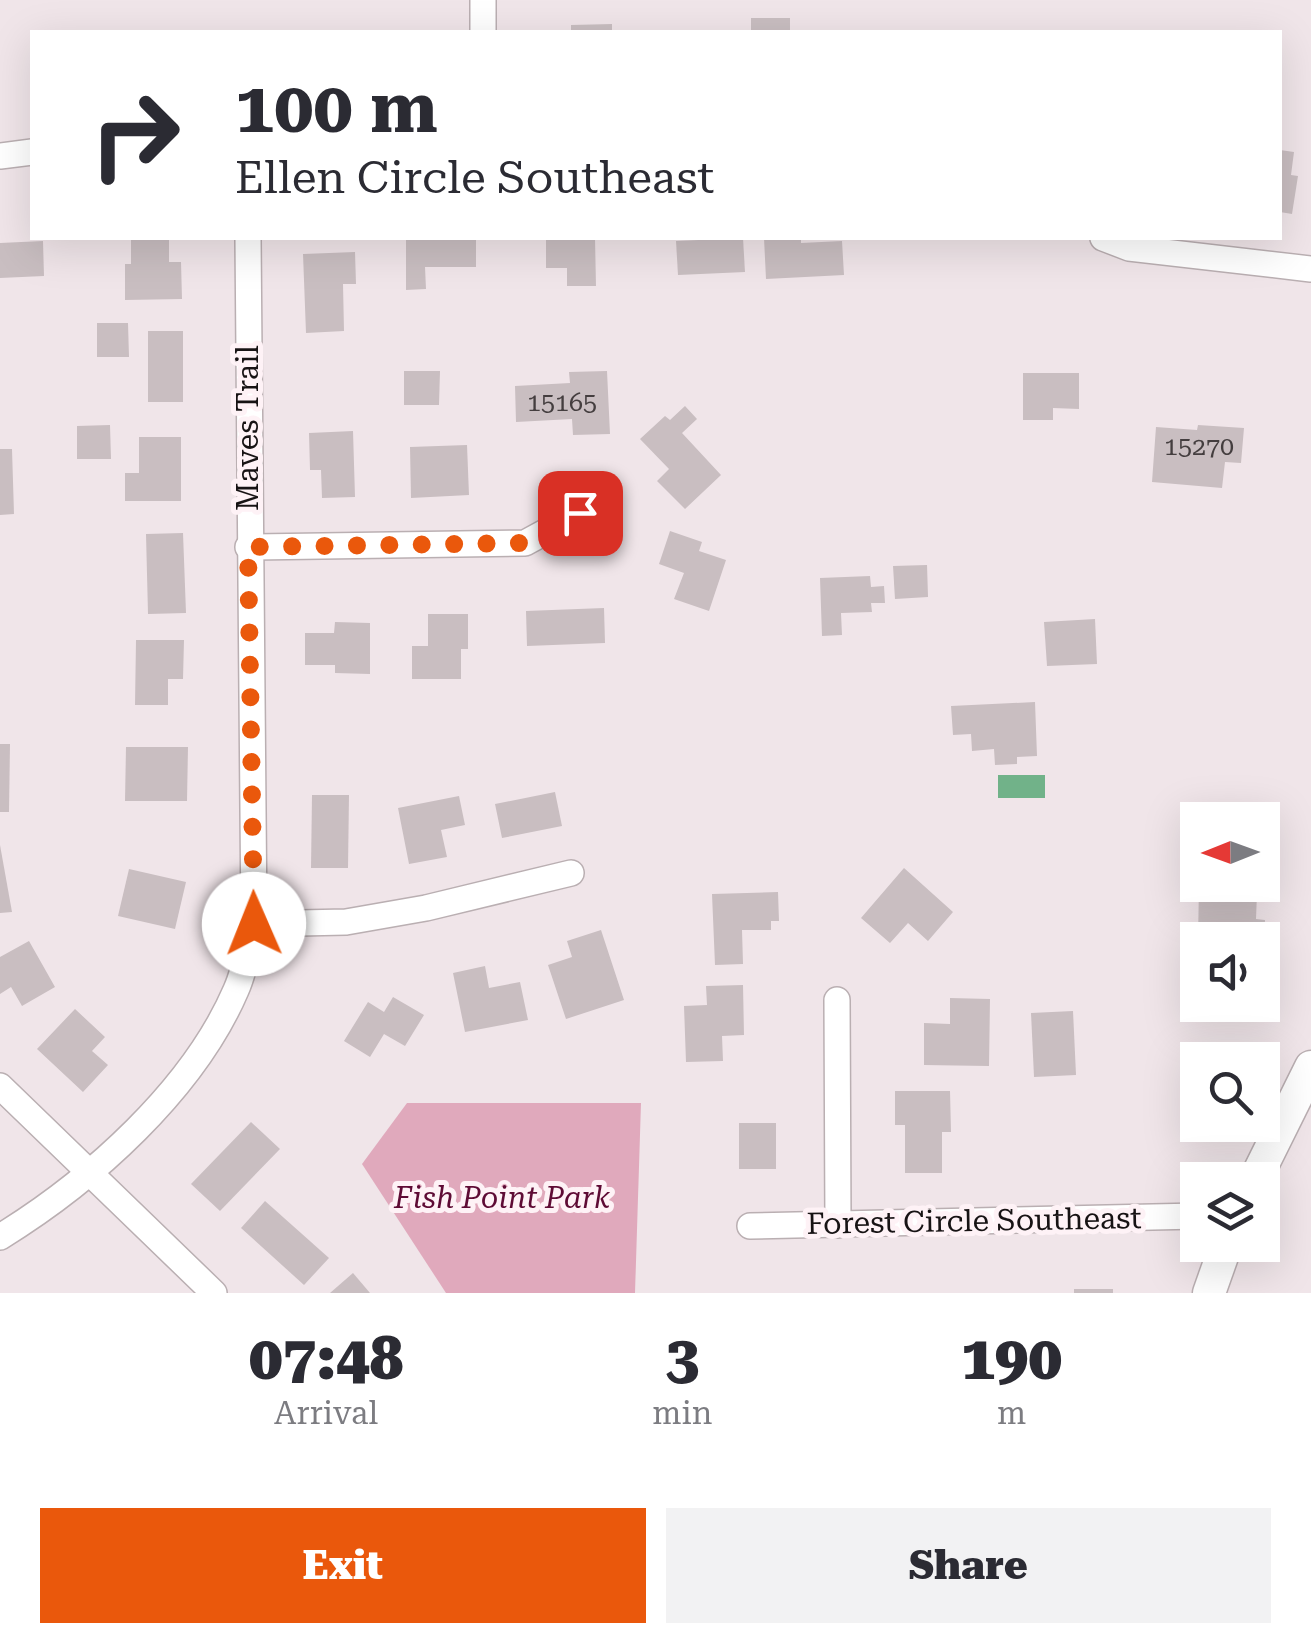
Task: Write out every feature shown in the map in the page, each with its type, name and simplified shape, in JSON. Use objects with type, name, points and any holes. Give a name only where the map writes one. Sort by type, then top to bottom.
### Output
[{"type":"street","points":[[483,0],[483,30]]},
{"type":"street","points":[[0,156],[30,152]]},
{"type":"street","name":"Maves Trail","points":[[0,1237],[90,1175],[196,1064],[237,989],[254,924],[248,240]]},
{"type":"street","points":[[1108,240],[1130,248],[1311,269]]},
{"type":"street","points":[[248,547],[525,543],[580,513]]},
{"type":"street","points":[[254,924],[346,922],[426,908],[572,872]]},
{"type":"street","points":[[837,1000],[838,1225]]},
{"type":"street","points":[[1264,1162],[1311,1067]]},
{"type":"street","points":[[0,1086],[214,1293]]},
{"type":"street","name":"Forest Circle Southeast","points":[[750,1226],[1180,1216]]},
{"type":"street","points":[[1209,1293],[1220,1262]]},
{"type":"green space","name":"Fish Point Park","points":[[407,1103],[641,1103],[635,1293],[446,1293],[362,1164]]},
{"type":"shaded area","points":[[998,775],[1045,775],[1045,798],[998,798]]},
{"type":"building","points":[[751,18],[790,18],[790,30],[751,30]]},
{"type":"building","points":[[612,24],[612,30],[571,30],[571,25]]},
{"type":"building","points":[[1282,150],[1294,152],[1291,175],[1298,176],[1292,214],[1282,212]]},
{"type":"building","points":[[131,240],[169,240],[169,262],[181,262],[182,299],[125,300],[125,264],[131,264]]},
{"type":"building","points":[[406,240],[476,240],[476,267],[425,267],[426,289],[406,290]]},
{"type":"building","points":[[546,240],[595,240],[596,286],[567,286],[567,268],[546,268]]},
{"type":"building","points":[[743,240],[745,272],[678,275],[676,241]]},
{"type":"building","points":[[764,240],[842,241],[844,275],[766,279]]},
{"type":"building","points":[[43,241],[44,276],[0,278],[0,243]]},
{"type":"building","points":[[355,252],[356,284],[343,284],[344,331],[306,333],[303,254]]},
{"type":"building","points":[[97,323],[128,323],[129,357],[97,357]]},
{"type":"building","points":[[148,331],[183,331],[183,402],[148,402]]},
{"type":"building","points":[[404,371],[440,371],[439,405],[404,405]]},
{"type":"building","points":[[607,371],[610,434],[573,435],[572,419],[516,422],[515,386],[570,383],[569,372]]},
{"type":"building","points":[[1023,373],[1079,373],[1079,409],[1053,408],[1053,420],[1023,420]]},
{"type":"building","points":[[685,406],[697,419],[682,433],[721,475],[685,509],[657,481],[669,469],[640,439],[665,416],[670,420]]},
{"type":"building","points":[[110,425],[111,459],[77,459],[77,426]]},
{"type":"building","points":[[1198,425],[1244,428],[1241,463],[1225,462],[1222,488],[1152,482],[1156,427],[1197,430]]},
{"type":"building","points":[[353,431],[355,497],[322,498],[321,470],[310,470],[309,433]]},
{"type":"building","points":[[139,437],[181,437],[181,501],[125,501],[125,473],[139,473]]},
{"type":"building","points":[[467,445],[469,495],[411,498],[410,447]]},
{"type":"building","points":[[0,449],[12,449],[14,514],[0,515]]},
{"type":"building","points":[[670,531],[702,542],[699,551],[726,560],[709,611],[674,599],[684,573],[659,564]]},
{"type":"building","points":[[183,533],[186,613],[148,614],[146,534]]},
{"type":"building","points":[[927,565],[928,597],[895,599],[893,566]]},
{"type":"building","points":[[870,576],[871,587],[884,586],[885,603],[871,603],[872,612],[841,613],[842,635],[822,636],[820,578]]},
{"type":"building","points":[[604,608],[605,643],[527,646],[526,611]]},
{"type":"building","points":[[428,614],[468,614],[468,649],[461,649],[461,679],[412,679],[412,646],[428,646]]},
{"type":"building","points":[[1095,619],[1097,664],[1047,666],[1044,622]]},
{"type":"building","points":[[335,622],[370,623],[370,674],[335,673],[335,665],[305,665],[305,633],[334,633]]},
{"type":"building","points":[[136,640],[184,640],[183,679],[168,679],[168,705],[135,705]]},
{"type":"building","points":[[1035,702],[1037,756],[1017,757],[1017,764],[995,765],[994,749],[972,751],[971,734],[953,735],[951,706]]},
{"type":"building","points":[[0,744],[10,744],[9,812],[0,812]]},
{"type":"building","points":[[126,747],[188,747],[187,801],[125,801]]},
{"type":"building","points":[[555,792],[562,826],[502,838],[495,804]]},
{"type":"building","points":[[312,795],[349,795],[348,868],[311,868]]},
{"type":"building","points":[[459,796],[465,825],[441,830],[447,857],[409,864],[398,808]]},
{"type":"building","points":[[0,845],[12,912],[0,913]]},
{"type":"building","points":[[904,868],[953,912],[928,941],[908,923],[890,943],[861,918]]},
{"type":"building","points":[[129,869],[186,882],[175,929],[118,916]]},
{"type":"building","points":[[778,892],[779,921],[771,921],[771,930],[742,930],[743,964],[715,965],[712,894]]},
{"type":"building","points":[[1199,902],[1257,902],[1256,919],[1265,920],[1265,922],[1198,922]]},
{"type":"building","points":[[601,930],[624,1000],[566,1019],[548,965],[572,957],[567,941]]},
{"type":"building","points":[[29,941],[55,987],[22,1006],[11,987],[0,994],[0,957]]},
{"type":"building","points":[[485,966],[489,988],[520,982],[528,1020],[465,1032],[453,973]]},
{"type":"building","points":[[743,985],[744,1035],[722,1036],[723,1061],[686,1062],[684,1006],[707,1005],[706,986]]},
{"type":"building","points":[[393,997],[424,1015],[405,1046],[384,1034],[370,1057],[344,1041],[368,1002],[384,1012]]},
{"type":"building","points":[[950,998],[990,999],[989,1066],[924,1065],[924,1023],[950,1024]]},
{"type":"building","points":[[75,1009],[105,1037],[92,1051],[108,1065],[83,1092],[37,1049]]},
{"type":"building","points":[[1073,1011],[1076,1075],[1034,1077],[1031,1013]]},
{"type":"building","points":[[895,1091],[950,1091],[951,1132],[942,1132],[942,1173],[905,1173],[905,1125],[895,1125]]},
{"type":"building","points":[[251,1122],[280,1149],[220,1211],[191,1184]]},
{"type":"building","points":[[739,1123],[776,1123],[776,1169],[739,1169]]},
{"type":"building","points":[[265,1201],[329,1258],[304,1285],[241,1228]]},
{"type":"building","points":[[353,1273],[370,1293],[330,1293]]},
{"type":"building","points":[[1074,1289],[1113,1289],[1113,1293],[1074,1293]]},
{"type":"route","points":[[254,924],[248,547],[525,543],[580,513]]}]
